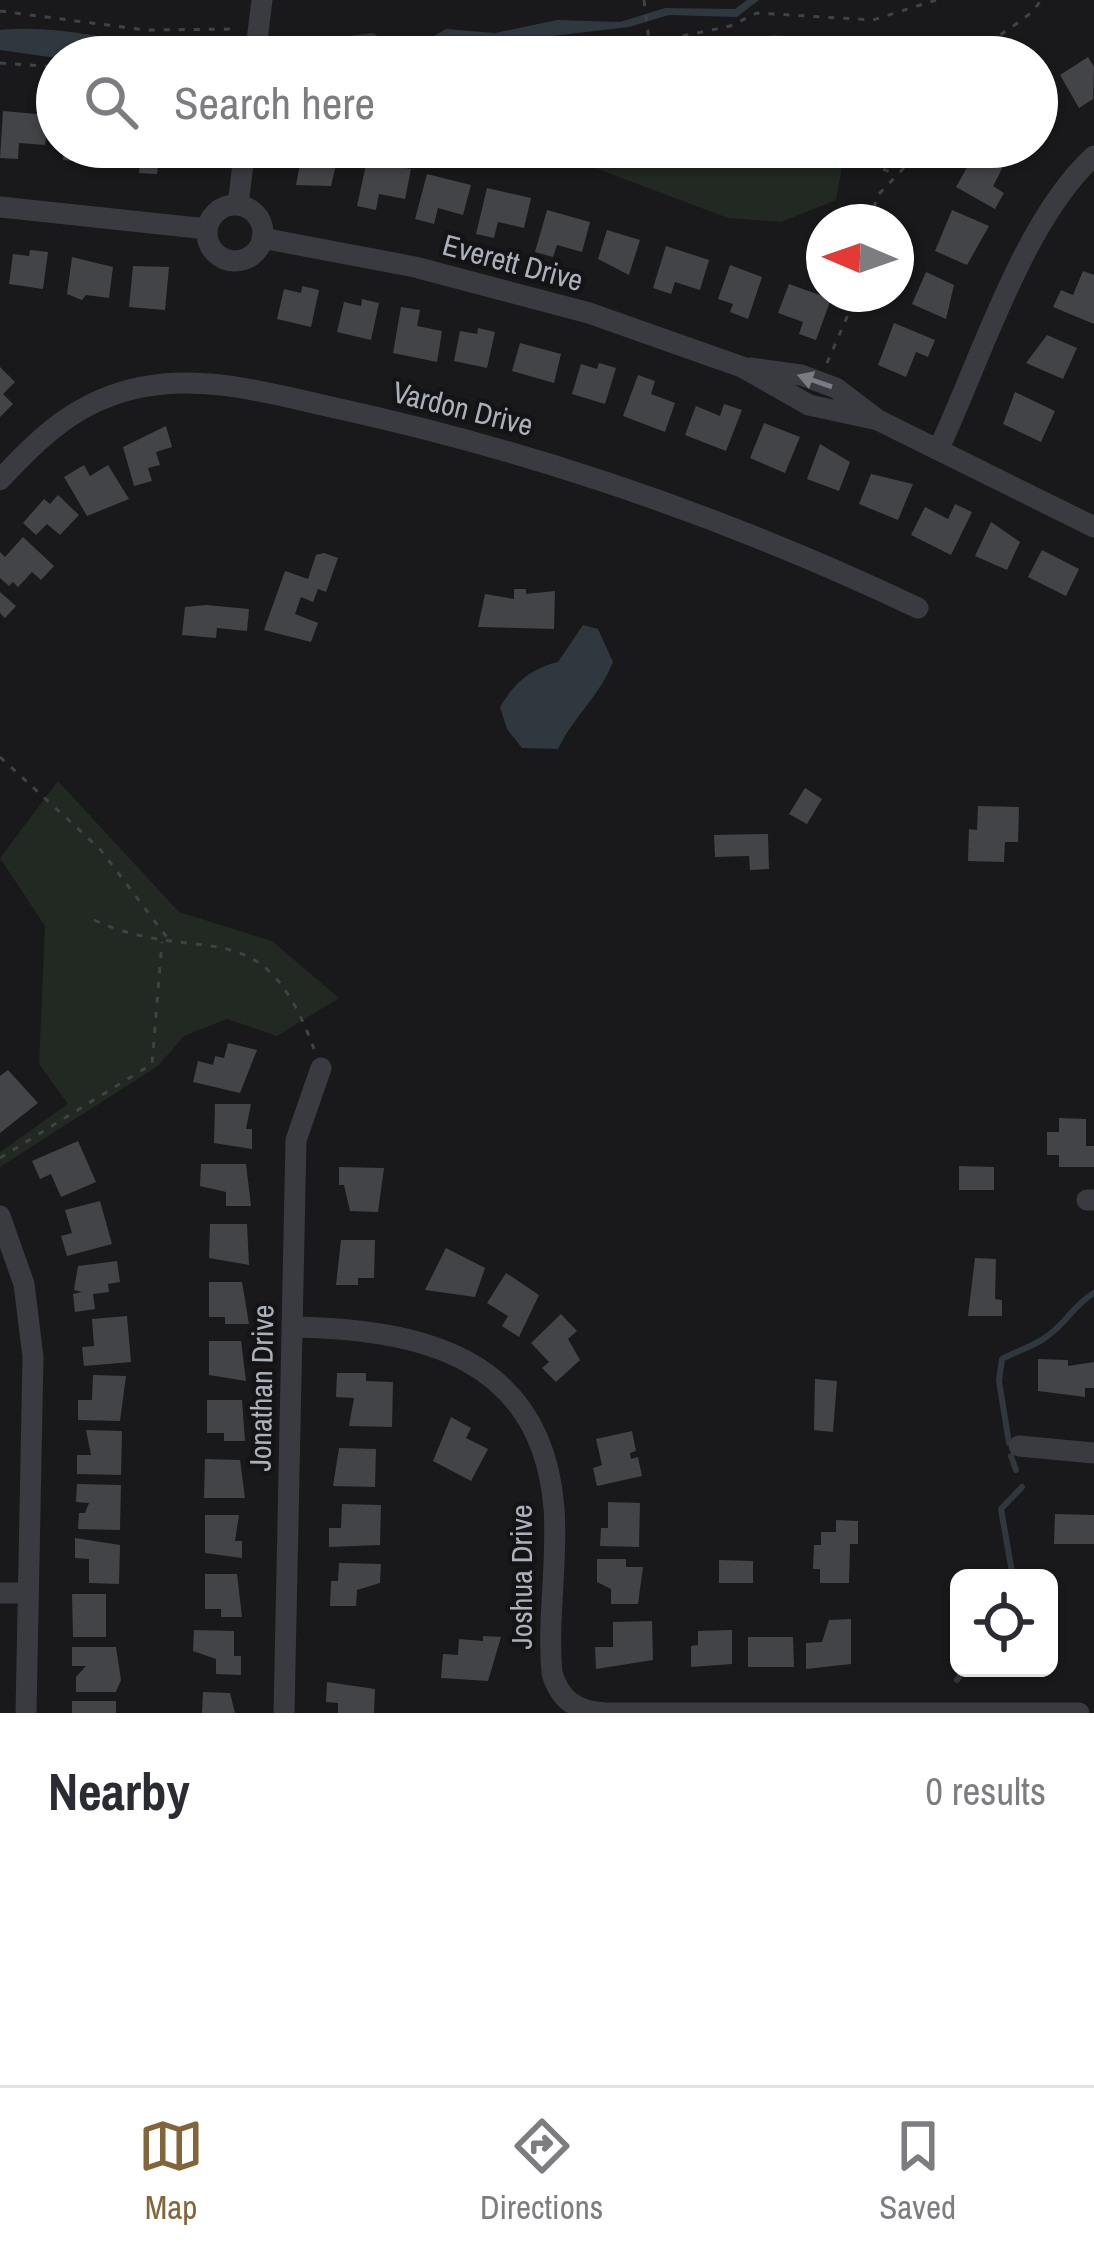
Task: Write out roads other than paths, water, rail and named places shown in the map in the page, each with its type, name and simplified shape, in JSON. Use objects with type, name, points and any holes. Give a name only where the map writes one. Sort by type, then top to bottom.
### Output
[{"type":"street","points":[[258,36],[262,0]]},
{"type":"street","points":[[939,448],[1040,227],[1068,182],[1094,157]]},
{"type":"street","points":[[238,205],[242,168]]},
{"type":"street","points":[[238,205],[254,213],[262,238],[253,254],[233,261],[211,249],[207,229],[221,209],[238,205]]},
{"type":"street","points":[[0,207],[207,229]]},
{"type":"street","name":"Everett Drive","points":[[262,238],[415,267],[534,298],[742,367],[819,381],[878,420],[1094,527]]},
{"type":"street","name":"Everett Drive","points":[[742,367],[809,405],[878,420]]},
{"type":"street","name":"Vardon Drive","points":[[0,479],[38,439],[88,404],[152,386],[235,387],[580,471],[918,608]]},
{"type":"street","name":"Jonathan Drive","points":[[284,1713],[296,1140],[321,1067]]},
{"type":"street","points":[[0,1216],[24,1284],[32,1333],[26,1713]]},
{"type":"street","name":"Joshua Drive","points":[[292,1327],[370,1330],[420,1340],[483,1371],[515,1403],[539,1444],[551,1489],[552,1673],[563,1697],[574,1707],[605,1713],[1079,1713]]},
{"type":"street","points":[[1019,1446],[1094,1453]]},
{"type":"street","points":[[0,1593],[28,1593]]},
{"type":"waterway","points":[[1009,1443],[999,1381],[1002,1359],[1046,1337],[1094,1293]]},
{"type":"waterway","points":[[1011,1456],[1016,1470]]},
{"type":"waterway","points":[[1011,1569],[1001,1509],[1022,1487]]}]
